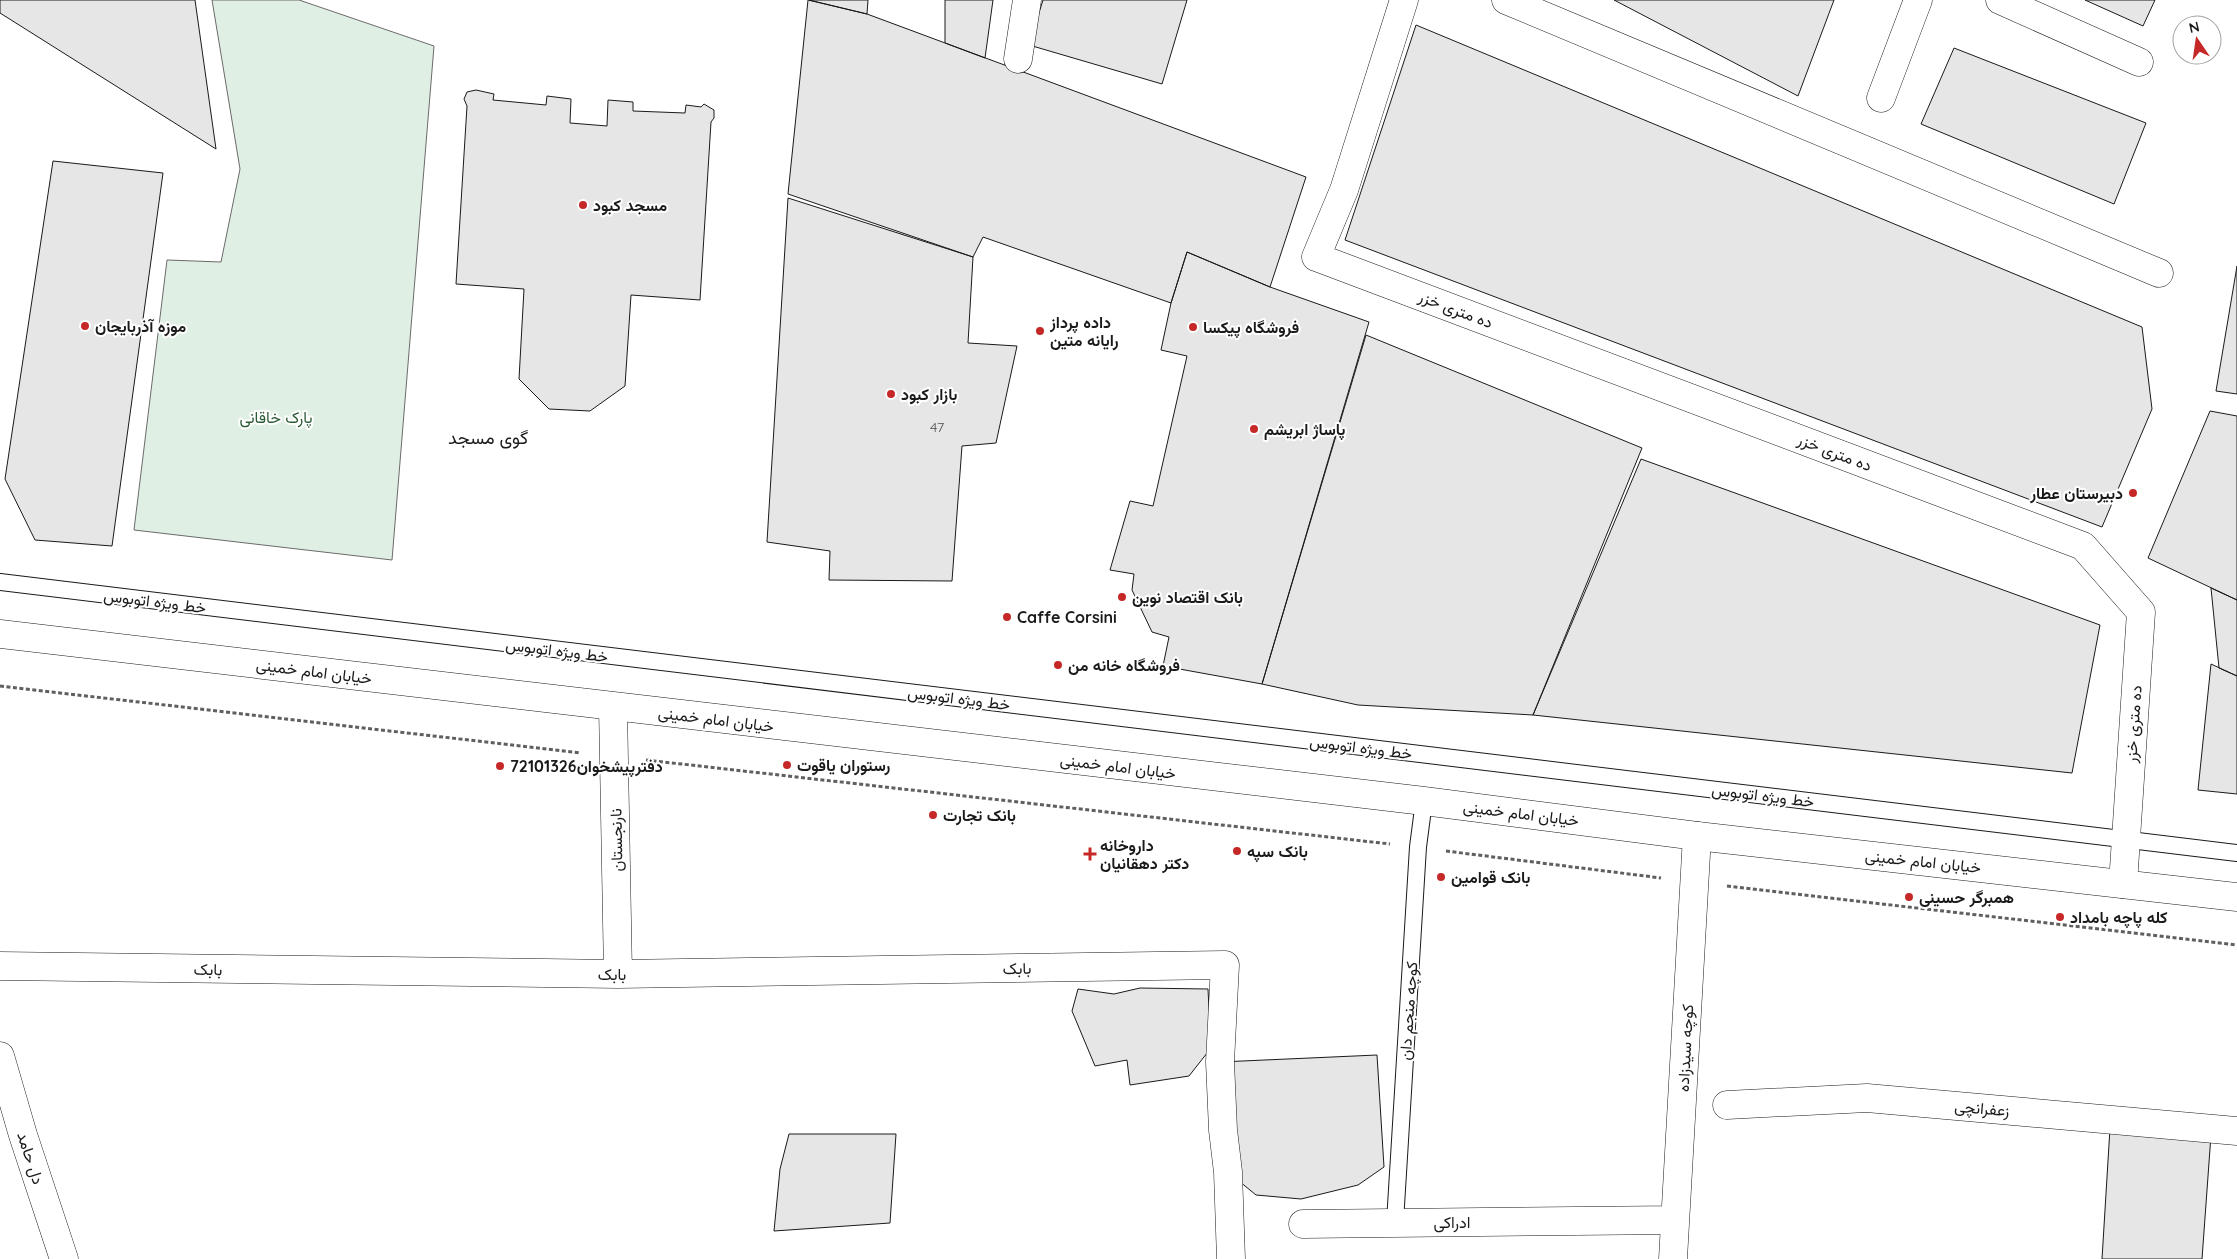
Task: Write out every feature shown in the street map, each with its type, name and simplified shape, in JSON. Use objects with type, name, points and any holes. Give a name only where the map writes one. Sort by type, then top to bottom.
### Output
[{"type":"street","points":[[1018,59],[1027,0]]},
{"type":"street","name":"ده متری خزر","points":[[1404,0],[1344,190],[1316,257],[2083,546],[2140,612],[2123,884]]},
{"type":"street","points":[[1506,0],[2159,273]]},
{"type":"street","points":[[1881,98],[1918,0]]},
{"type":"street","points":[[2000,0],[2139,62]]},
{"type":"street","name":"خیابان امام خمینی","points":[[0,634],[1424,801],[1698,836],[2237,897]]},
{"type":"street","name":"نارنجستان","points":[[614,707],[618,974]]},
{"type":"street","name":"کوچه سیدزاده","points":[[1673,1259],[1698,836]]},
{"type":"street","name":"بابک","points":[[0,966],[618,974],[1225,965],[1220,1062],[1223,1130],[1228,1172],[1231,1259]]},
{"type":"street","name":"دل حامد","points":[[0,1056],[12,1137],[64,1259]]},
{"type":"street","name":"زعفرانچی","points":[[1727,1105],[1867,1098],[2237,1131]]},
{"type":"street","name":"ادراکی","points":[[1303,1224],[1675,1220]]},
{"type":"lane","name":"خط ویژه اتوبوس","points":[[0,582],[2237,853]]},
{"type":"lane","name":"کوچه منجم دان","points":[[1395,1222],[1418,847],[1424,801]]},
{"type":"path","points":[[0,686],[1418,847],[1695,882],[2237,945]]},
{"type":"green space","name":"پارک خاقانی","points":[[212,0],[299,0],[434,46],[392,560],[134,530],[167,260],[221,262],[240,169]]},
{"type":"building","points":[[0,0],[195,0],[216,149],[0,13]]},
{"type":"building","points":[[808,0],[867,14],[1306,177],[1270,287],[1187,252],[1171,303],[983,237],[973,257],[788,194]]},
{"type":"building","points":[[809,0],[868,0],[867,14]]},
{"type":"building","points":[[945,0],[993,0],[985,58],[945,43]]},
{"type":"building","points":[[1043,0],[1187,0],[1162,84],[1029,45]]},
{"type":"building","points":[[1614,0],[1834,0],[1798,96]]},
{"type":"building","points":[[2085,0],[2155,0],[2143,26]]},
{"type":"building","points":[[1416,25],[2142,327],[2152,409],[2102,527],[1345,240]]},
{"type":"building","points":[[1954,48],[2146,123],[2114,204],[1921,124]]},
{"type":"building","name":"مسجد کبود","points":[[476,90],[494,94],[493,100],[546,105],[547,96],[571,99],[570,123],[607,126],[608,100],[633,102],[633,111],[685,113],[686,105],[701,107],[704,104],[714,110],[714,118],[711,122],[700,300],[631,295],[625,386],[590,411],[549,409],[519,379],[524,289],[456,284],[467,106],[464,99],[467,92]]},
{"type":"building","name":"موزه آذربایجان","points":[[53,161],[163,173],[112,546],[35,540],[5,479]]},
{"type":"building","name":"بازار کبود","points":[[788,198],[973,257],[968,343],[1017,346],[996,443],[962,446],[952,581],[829,580],[830,551],[767,542]]},
{"type":"building","name":"پاساژ ابریشم","points":[[1187,252],[1270,287],[1369,322],[1262,684],[1163,666],[1169,637],[1152,632],[1132,590],[1134,574],[1110,570],[1130,501],[1153,506],[1187,356],[1161,350],[1171,303]]},
{"type":"building","points":[[2237,266],[2237,394],[2216,391]]},
{"type":"building","points":[[1366,335],[1642,448],[1533,715],[1358,705],[1262,684]]},
{"type":"building","points":[[2210,411],[2237,416],[2237,600],[2148,558]]},
{"type":"building","points":[[1641,459],[2100,625],[2072,773],[1533,715]]},
{"type":"building","points":[[2211,588],[2237,600],[2237,676],[2219,668]]},
{"type":"building","points":[[2211,664],[2237,676],[2237,794],[2198,790]]},
{"type":"building","points":[[1140,988],[1208,989],[1211,1048],[1189,1076],[1130,1085],[1127,1060],[1095,1066],[1072,1011],[1078,989],[1114,994]]},
{"type":"building","points":[[1377,1055],[1384,1167],[1358,1185],[1301,1199],[1256,1195],[1228,1172],[1220,1062]]},
{"type":"building","points":[[2110,1128],[2211,1135],[2202,1259],[2102,1259]]},
{"type":"building","points":[[789,1134],[896,1134],[890,1223],[774,1231],[780,1169]]},
{"type":"place","name":"مسجد کبود","points":[[583,205]]},
{"type":"place","name":"موزه آذربایجان","points":[[85,326]]},
{"type":"place","name":"فروشگاه پیکسا","points":[[1193,327]]},
{"type":"place","name":"داده پرداز رایانه متین","points":[[1040,331]]},
{"type":"place","name":"بازار کبود","points":[[891,394]]},
{"type":"place","name":"پاساژ ابریشم","points":[[1254,429]]},
{"type":"place","name":"دبیرستان عطار","points":[[2133,493]]},
{"type":"place","name":"بانک اقتصاد نوین","points":[[1122,597]]},
{"type":"place","name":"Caffe Corsini","points":[[1007,617]]},
{"type":"place","name":"فروشگاه خانه من","points":[[1058,665]]},
{"type":"place","name":"رستوران یاقوت","points":[[787,765]]},
{"type":"place","name":"دفترپیشخوان72101326","points":[[500,766]]},
{"type":"place","name":"بانک تجارت","points":[[933,815]]},
{"type":"place","name":"بانک سپه","points":[[1237,851]]},
{"type":"place","name":"داروخانه دکتر دهقانیان","points":[[1090,854]]},
{"type":"place","name":"بانک قوامین","points":[[1441,877]]},
{"type":"place","name":"همبرگر حسینی","points":[[1909,897]]},
{"type":"place","name":"کله پاچه بامداد","points":[[2060,917]]},
{"type":"district","name":"گوی مسجد","points":[[488,438]]}]
